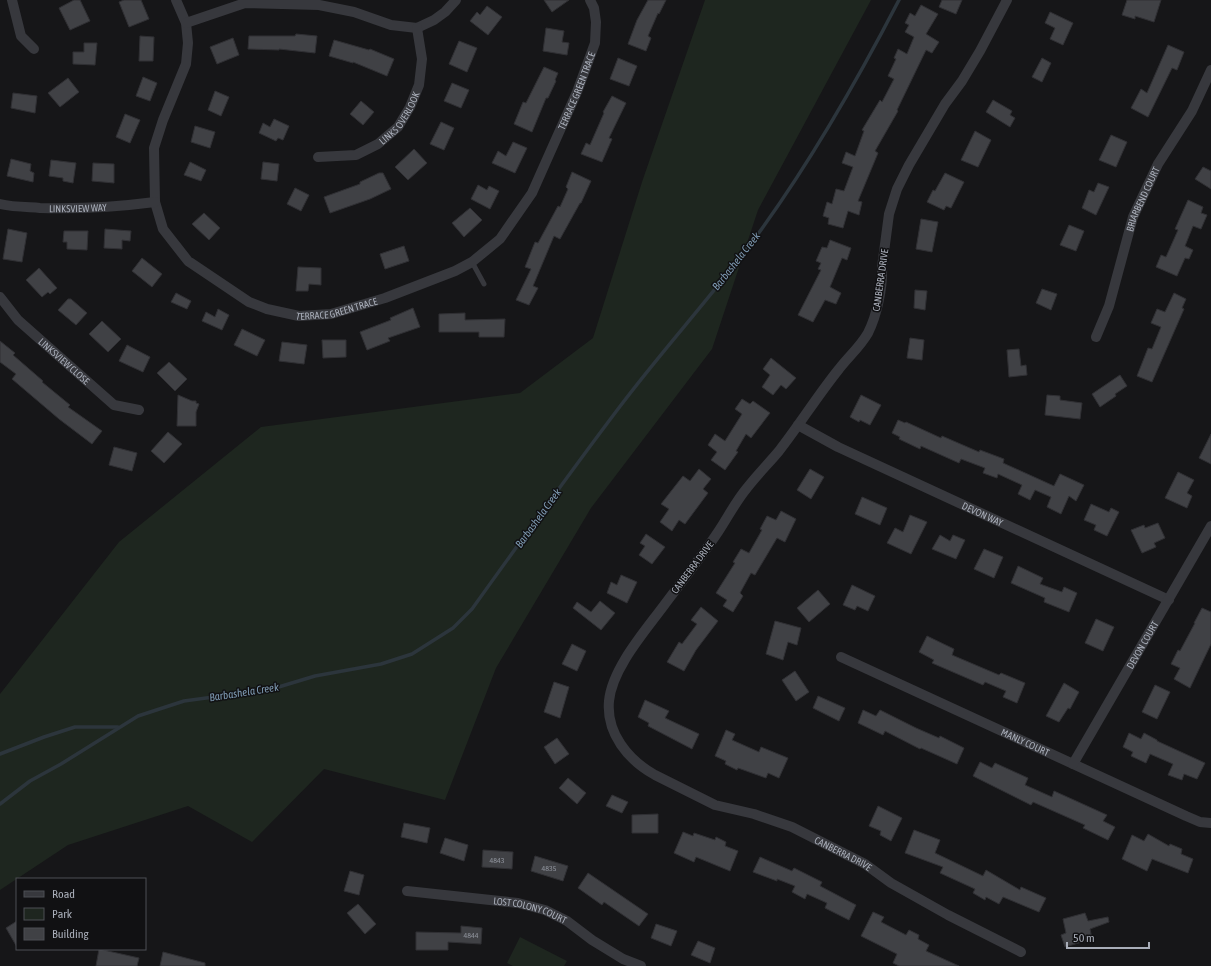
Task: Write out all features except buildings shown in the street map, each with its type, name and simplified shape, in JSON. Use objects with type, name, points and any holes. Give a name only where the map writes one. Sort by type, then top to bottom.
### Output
[{"type":"street","points":[[12,0],[21,36],[34,49]]},
{"type":"street","name":"TERRACE GREEN TRACE","points":[[176,0],[186,23],[188,43],[186,64],[163,120],[154,148],[155,202],[163,229],[188,261],[249,302],[267,309],[299,316],[331,314],[385,298],[456,271],[472,262],[500,239],[532,193],[577,92],[595,42],[596,22],[594,8],[590,0]]},
{"type":"street","points":[[186,23],[245,3],[319,5],[354,12],[391,25],[416,28],[434,20],[445,12],[456,0]]},
{"type":"street","name":"CANBERRA DRIVE","points":[[1007,0],[980,51],[962,81],[945,104],[930,132],[909,164],[897,189],[889,214],[882,276],[876,311],[862,343],[839,369],[779,450],[746,488],[717,533],[628,654],[614,681],[609,700],[609,718],[616,738],[630,756],[646,770],[714,805],[754,814],[792,827],[865,864],[891,883],[948,915],[1022,952]]},
{"type":"street","name":"LINKS OVERLOOK","points":[[318,157],[356,155],[378,144],[398,127],[419,86],[422,59],[416,28]]},
{"type":"street","name":"BRIARBEND COURT","points":[[1096,337],[1109,306],[1132,217],[1158,164],[1192,111],[1211,70]]},
{"type":"street","name":"LINKSVIEW WAY","points":[[0,204],[11,206],[60,208],[115,207],[155,202]]},
{"type":"street","name":"LINKSVIEW CLOSE","points":[[0,297],[18,320],[114,405],[139,410]]},
{"type":"street","name":"DEVON WAY","points":[[798,425],[838,448],[1169,600]]},
{"type":"street","name":"DEVON COURT","points":[[1074,764],[1211,526]]},
{"type":"street","name":"MANLY COURT","points":[[841,657],[1186,816],[1200,822],[1211,823]]},
{"type":"street","name":"LOST COLONY COURT","points":[[407,891],[518,903],[545,910],[567,921],[592,940],[623,959],[641,966]]},
{"type":"lane","points":[[472,262],[484,284]]},
{"type":"green space","points":[[705,0],[871,0],[758,210],[712,349],[591,508],[496,668],[445,800],[324,769],[252,842],[188,806],[68,845],[0,890],[0,694],[119,542],[261,427],[520,393],[593,338],[642,182]]},
{"type":"green space","points":[[520,937],[567,961],[564,966],[513,966],[507,963]]},
{"type":"waterway","name":"Barbashela Creek","points":[[0,804],[30,781],[61,764],[138,716],[184,701],[272,689],[315,676],[381,664],[412,654],[453,628],[472,609],[599,434],[635,387],[724,278],[778,206],[833,120],[899,0]]},
{"type":"waterway","points":[[0,754],[75,727],[118,727]]}]
